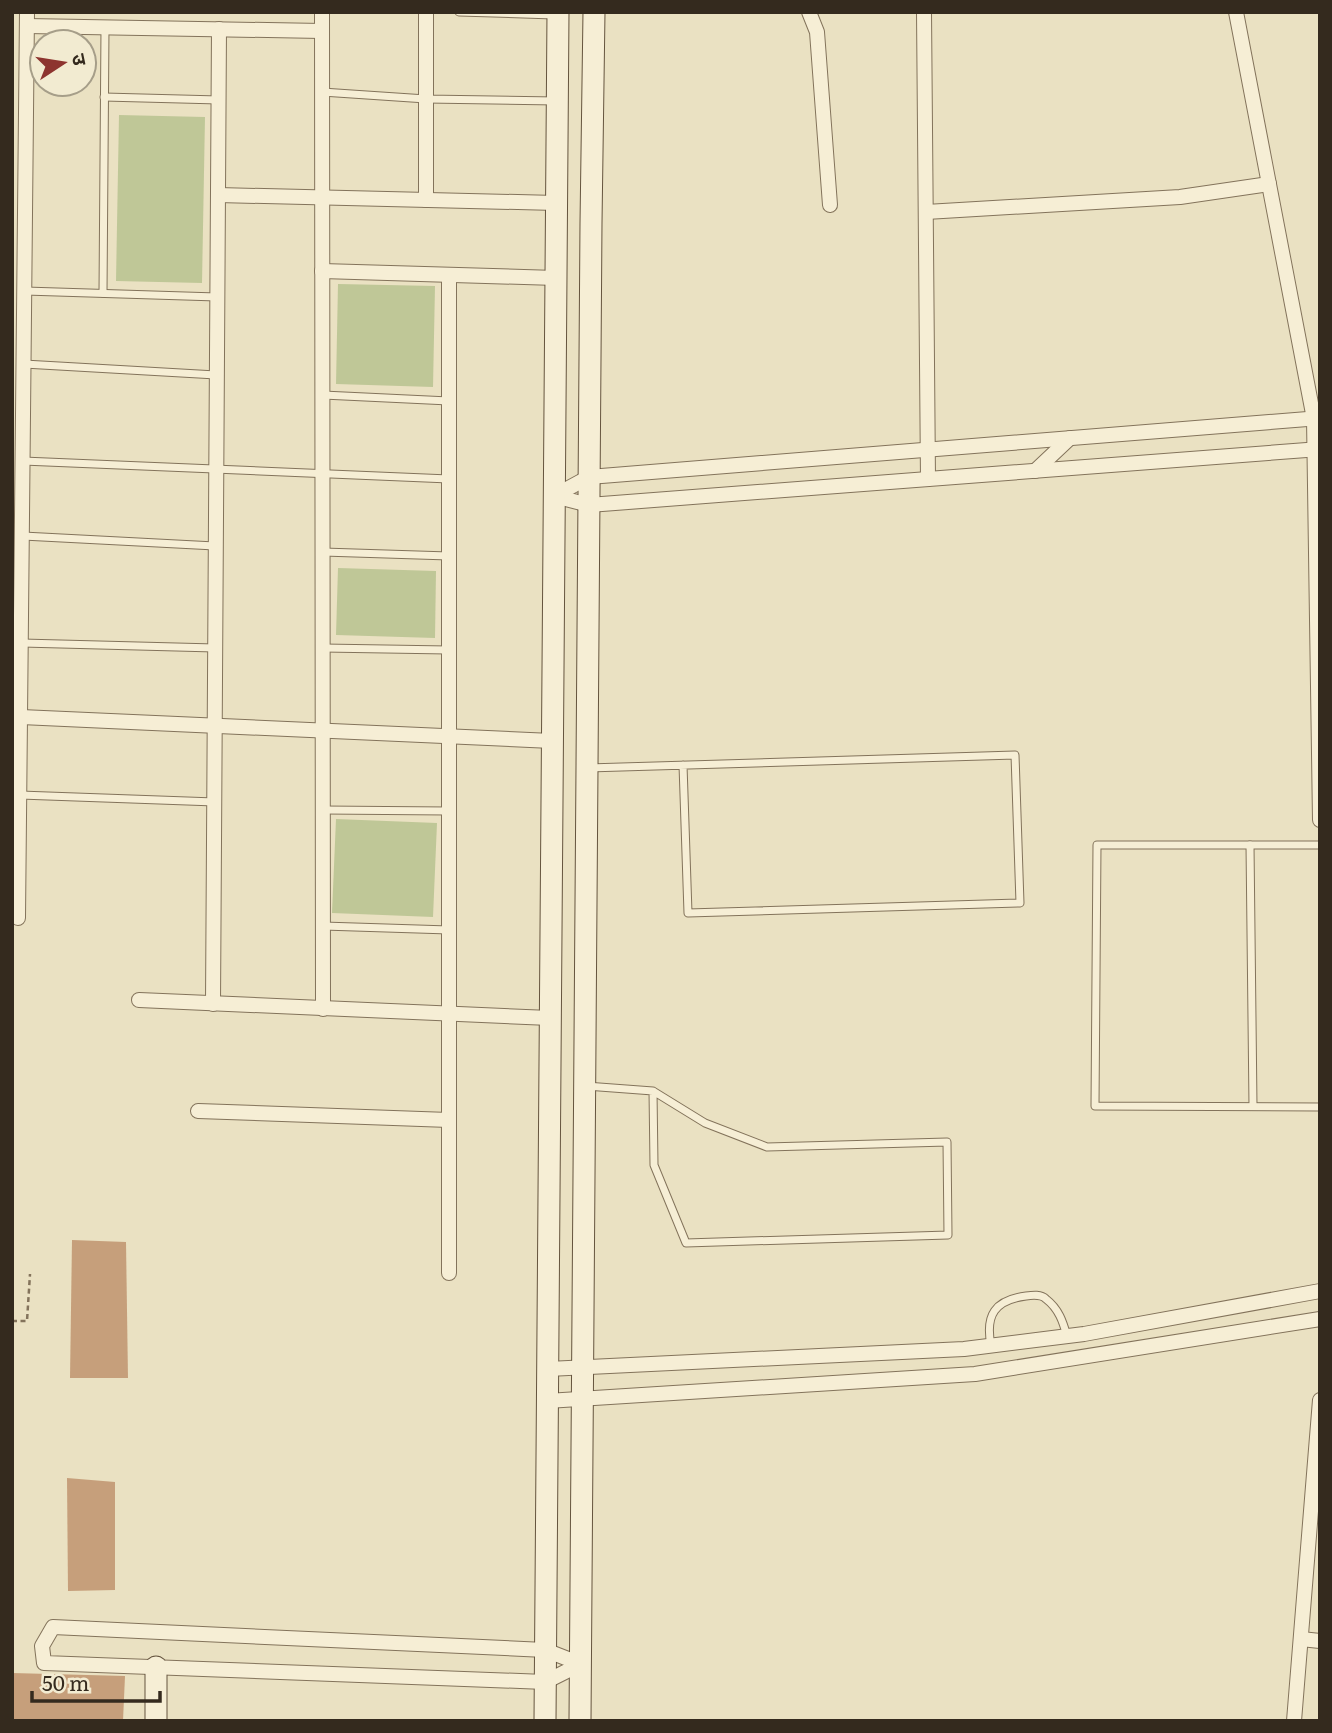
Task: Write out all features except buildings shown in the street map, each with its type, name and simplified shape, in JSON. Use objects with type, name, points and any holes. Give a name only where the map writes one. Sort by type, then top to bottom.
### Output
[{"type":"street","points":[[322,12],[323,1009]]},
{"type":"street","points":[[426,12],[426,200]]},
{"type":"street","points":[[580,1721],[594,12]]},
{"type":"street","points":[[809,12],[817,32],[830,205]]},
{"type":"street","points":[[924,12],[928,479]]},
{"type":"street","points":[[1236,12],[1317,418],[1320,820]]},
{"type":"street","points":[[545,1721],[558,14]]},
{"type":"street","points":[[18,918],[27,19],[105,27],[322,31]]},
{"type":"street","points":[[214,1004],[219,29]]},
{"type":"street","points":[[926,212],[1180,197],[1269,184]]},
{"type":"street","points":[[218,195],[556,203]]},
{"type":"street","points":[[322,271],[556,278]]},
{"type":"street","points":[[449,275],[449,1273]]},
{"type":"street","points":[[554,496],[589,477],[1317,418]]},
{"type":"street","points":[[1035,471],[1070,438]]},
{"type":"street","points":[[554,496],[589,505],[1317,449]]},
{"type":"street","points":[[21,717],[552,741]]},
{"type":"street","points":[[139,1000],[550,1018]]},
{"type":"street","points":[[198,1111],[449,1120]]},
{"type":"street","points":[[548,1369],[964,1349],[1067,1336],[1320,1291]]},
{"type":"street","points":[[547,1401],[975,1374],[1320,1319]]},
{"type":"street","points":[[1294,1721],[1320,1400]]},
{"type":"street","points":[[53,1627],[545,1650],[581,1664],[545,1682],[44,1662],[42,1646],[53,1627]]},
{"type":"street","points":[[1301,1639],[1320,1641]]},
{"type":"street","points":[[156,1667],[156,1721]]},
{"type":"lane","points":[[459,12],[558,14]]},
{"type":"lane","points":[[103,293],[105,27]]},
{"type":"lane","points":[[322,92],[426,99],[557,101]]},
{"type":"lane","points":[[104,97],[219,100]]},
{"type":"lane","points":[[25,291],[218,297]]},
{"type":"lane","points":[[24,364],[217,375]]},
{"type":"lane","points":[[323,395],[449,401]]},
{"type":"lane","points":[[23,461],[449,479]]},
{"type":"lane","points":[[23,536],[216,546]]},
{"type":"lane","points":[[323,552],[449,556]]},
{"type":"lane","points":[[22,643],[215,649]]},
{"type":"lane","points":[[323,648],[449,650]]},
{"type":"lane","points":[[587,768],[683,765],[1015,755],[1020,903],[688,913],[683,765]]},
{"type":"lane","points":[[20,795],[215,802]]},
{"type":"lane","points":[[323,810],[449,811]]},
{"type":"lane","points":[[1320,845],[1097,845],[1095,1106],[1320,1107]]},
{"type":"lane","points":[[1250,845],[1254,1107]]},
{"type":"lane","points":[[323,926],[449,930]]},
{"type":"lane","points":[[585,1086],[653,1091],[705,1123],[767,1147],[947,1142],[948,1235],[686,1243],[654,1165],[653,1091]]},
{"type":"lane","points":[[991,1346],[990,1318],[998,1306],[1014,1298],[1033,1295],[1044,1296],[1056,1308],[1067,1336]]},
{"type":"path","points":[[12,1321],[27,1321],[30,1274]]},
{"type":"green space","points":[[119,115],[205,117],[202,283],[116,281]]},
{"type":"green space","points":[[338,284],[435,286],[433,387],[336,384]]},
{"type":"green space","points":[[338,568],[436,571],[435,638],[336,635]]},
{"type":"green space","points":[[336,819],[437,823],[433,917],[332,913]]}]
